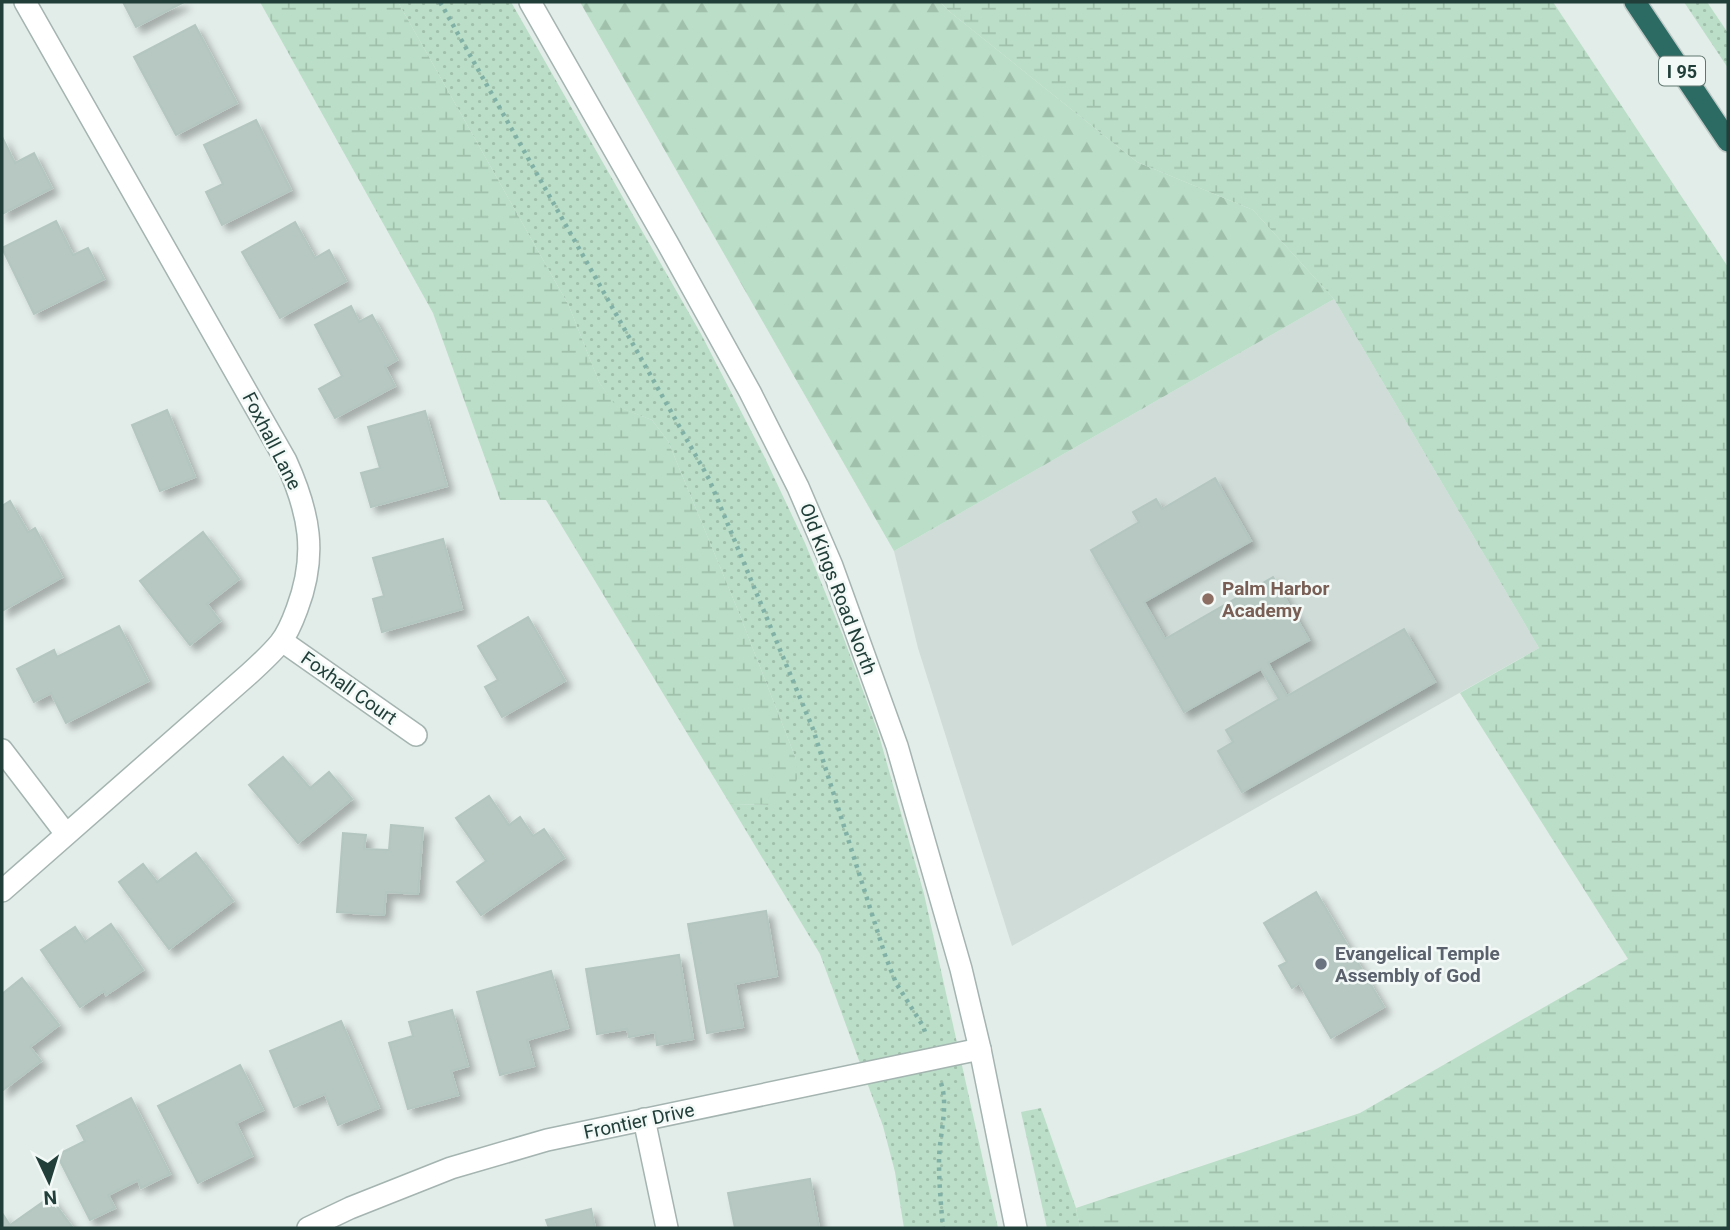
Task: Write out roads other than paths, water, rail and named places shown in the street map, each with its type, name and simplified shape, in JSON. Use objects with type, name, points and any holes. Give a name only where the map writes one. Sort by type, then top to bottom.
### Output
[{"type":"highway","name":"I 95","points":[[1635,2],[1728,141]]},
{"type":"street","name":"Foxhall Lane","points":[[2,891],[249,674],[282,641],[299,603],[309,566],[307,517],[295,481],[276,442],[25,2]]},
{"type":"street","name":"Old Kings Road North","points":[[530,2],[750,392],[798,487],[832,566],[897,746],[961,969],[1016,1228]]},
{"type":"street","name":"Foxhall Court","points":[[282,641],[416,735]]},
{"type":"street","points":[[2,750],[66,834]]},
{"type":"street","name":"Frontier Drive","points":[[308,1228],[350,1208],[451,1168],[547,1140],[980,1049]]},
{"type":"street","points":[[644,1119],[667,1228]]},
{"type":"place","name":"Palm Harbor Academy","points":[[1208,599]]},
{"type":"place","name":"Evangelical Temple Assembly of God","points":[[1321,964]]}]
